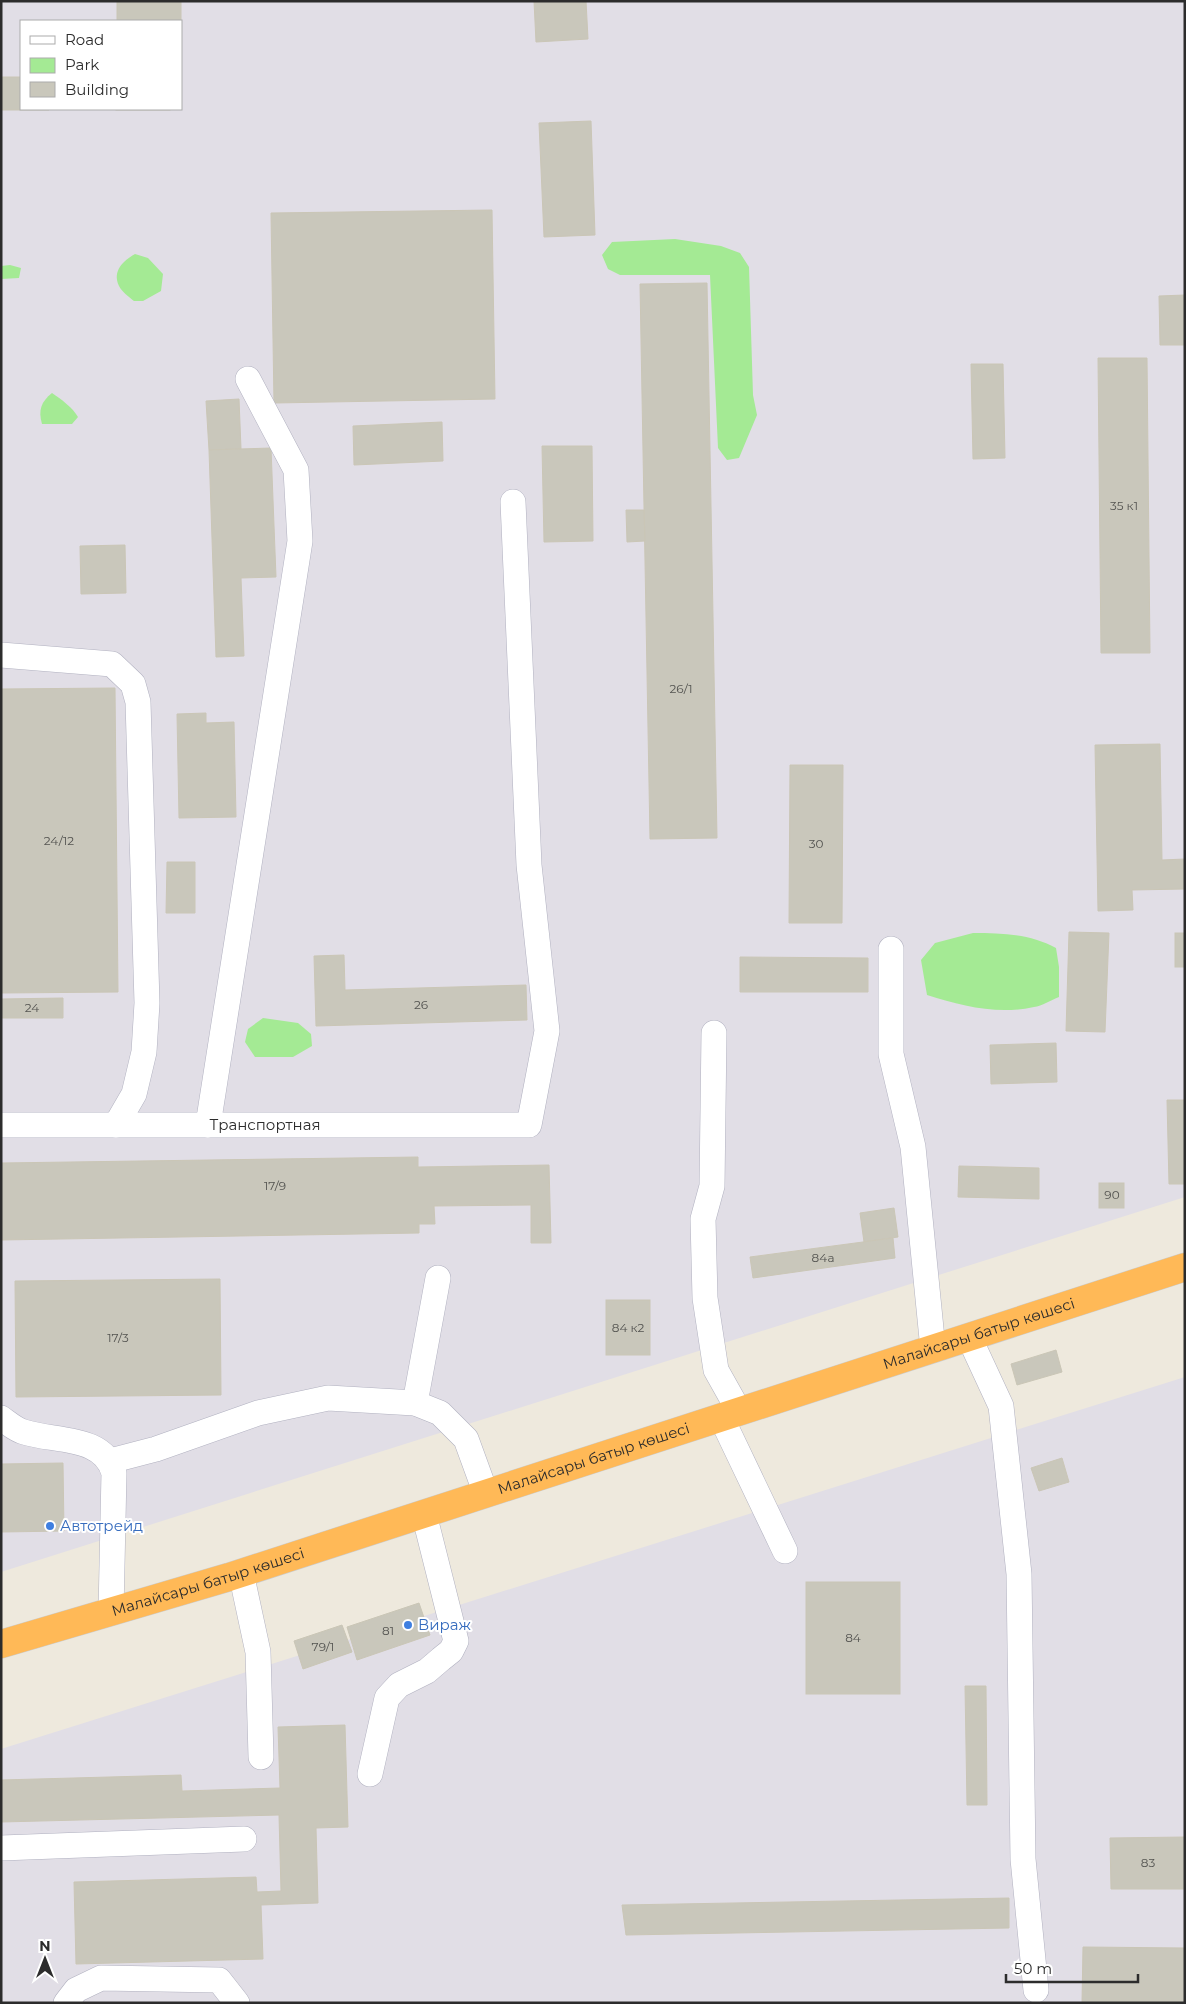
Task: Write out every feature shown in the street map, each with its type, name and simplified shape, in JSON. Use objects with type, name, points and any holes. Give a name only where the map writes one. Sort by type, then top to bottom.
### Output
[{"type":"highway","name":"Малайсары батыр көшесі","points":[[1,1644],[241,1573],[1185,1267]]},
{"type":"street","points":[[208,1125],[300,541],[296,470],[248,379]]},
{"type":"street","name":"Транспортная","points":[[1,1125],[530,1125],[547,1031],[528,865],[513,502]]},
{"type":"street","points":[[1,655],[112,664],[132,684],[138,702],[147,1003],[144,1052],[134,1094],[116,1125]]},
{"type":"street","points":[[890,949],[891,1054],[913,1147],[932,1349]]},
{"type":"street","points":[[714,1033],[712,1186],[703,1219],[705,1298],[716,1370],[730,1414],[785,1551]]},
{"type":"street","points":[[415,1403],[438,1278]]},
{"type":"street","points":[[969,1337],[1001,1406],[1017,1554],[1023,1858],[1036,1990]]},
{"type":"street","points":[[110,1461],[156,1449],[258,1413],[328,1398],[415,1403],[440,1413],[466,1439],[486,1494]]},
{"type":"street","points":[[1,1418],[23,1432],[95,1448],[110,1461],[114,1474],[111,1612]]},
{"type":"street","points":[[370,1774],[386,1698],[399,1685],[427,1670],[451,1651],[456,1641],[424,1514]]},
{"type":"street","points":[[241,1573],[258,1652],[261,1757]]},
{"type":"street","points":[[1,1848],[244,1839]]},
{"type":"street","points":[[66,2003],[76,1990],[101,1978],[219,1980],[237,2003]]},
{"type":"shaded area","points":[[1,1],[1185,1],[1185,1197],[1,1572]]},
{"type":"shaded area","points":[[1185,1377],[1185,2003],[1,2003],[1,1749]]},
{"type":"green space","points":[[675,239],[721,246],[740,253],[749,267],[753,395],[757,415],[739,458],[727,460],[718,448],[710,275],[620,275],[608,269],[602,255],[612,242]]},
{"type":"green space","points":[[135,254],[148,258],[163,274],[161,291],[143,301],[134,301],[122,290],[117,281],[120,267]]},
{"type":"green space","points":[[10,265],[21,268],[19,278],[1,279],[1,266]]},
{"type":"green space","points":[[52,393],[70,407],[78,417],[72,424],[42,424],[41,407]]},
{"type":"green space","points":[[973,933],[1026,937],[1056,948],[1059,967],[1059,997],[1037,1006],[993,1010],[966,1006],[927,995],[921,960],[935,943]]},
{"type":"green space","points":[[263,1018],[298,1023],[311,1034],[312,1046],[293,1057],[255,1057],[245,1042],[248,1029]]},
{"type":"building","points":[[117,1],[181,1],[181,20],[117,20]]},
{"type":"building","points":[[534,1],[586,1],[588,39],[536,42]]},
{"type":"building","points":[[1,77],[20,77],[20,110],[1,110]]},
{"type":"building","points":[[591,121],[595,235],[544,237],[539,123]]},
{"type":"building","points":[[492,210],[495,399],[274,403],[271,213]]},
{"type":"building","points":[[707,283],[717,838],[650,839],[640,284]]},
{"type":"building","points":[[1185,295],[1185,345],[1160,345],[1159,296]]},
{"type":"building","points":[[1098,358],[1147,358],[1150,653],[1101,653]]},
{"type":"building","points":[[971,364],[1003,364],[1005,458],[973,459]]},
{"type":"building","points":[[239,399],[241,449],[209,450],[206,401]]},
{"type":"building","points":[[442,422],[443,461],[354,465],[353,426]]},
{"type":"building","points":[[542,446],[592,446],[593,541],[544,542]]},
{"type":"building","points":[[271,448],[276,577],[241,578],[244,656],[216,657],[209,450]]},
{"type":"building","points":[[626,510],[644,510],[645,541],[627,542]]},
{"type":"building","points":[[125,545],[126,593],[81,594],[80,546]]},
{"type":"building","points":[[115,688],[118,992],[1,993],[1,689]]},
{"type":"building","points":[[206,713],[206,723],[234,722],[236,817],[179,818],[177,714]]},
{"type":"building","points":[[1160,744],[1162,860],[1185,859],[1185,889],[1132,890],[1133,910],[1098,911],[1095,745]]},
{"type":"building","points":[[790,765],[843,765],[842,923],[789,923]]},
{"type":"building","points":[[167,862],[195,862],[195,913],[166,913]]},
{"type":"building","points":[[1069,932],[1109,933],[1105,1032],[1066,1031]]},
{"type":"building","points":[[1175,933],[1185,933],[1185,967],[1175,967]]},
{"type":"building","points":[[344,955],[345,990],[526,985],[527,1020],[316,1026],[314,956]]},
{"type":"building","points":[[740,957],[868,958],[868,992],[740,992]]},
{"type":"building","points":[[63,998],[63,1018],[1,1018],[1,999]]},
{"type":"building","points":[[1056,1043],[1057,1082],[991,1084],[990,1045]]},
{"type":"building","points":[[1167,1100],[1185,1100],[1185,1184],[1169,1184]]},
{"type":"building","points":[[418,1157],[418,1167],[549,1165],[551,1243],[531,1243],[531,1205],[434,1206],[435,1224],[419,1224],[419,1233],[1,1240],[1,1163]]},
{"type":"building","points":[[959,1166],[1039,1168],[1039,1199],[958,1197]]},
{"type":"building","points":[[1099,1183],[1124,1183],[1124,1208],[1099,1208]]},
{"type":"building","points":[[894,1208],[898,1237],[864,1242],[860,1213]]},
{"type":"building","points":[[893,1238],[895,1258],[753,1278],[750,1257]]},
{"type":"building","points":[[220,1279],[221,1395],[16,1397],[15,1281]]},
{"type":"building","points":[[606,1300],[650,1300],[650,1355],[606,1355]]},
{"type":"building","points":[[1056,1350],[1062,1372],[1017,1385],[1011,1364]]},
{"type":"building","points":[[1062,1458],[1069,1482],[1039,1491],[1031,1468]]},
{"type":"building","points":[[63,1463],[64,1531],[1,1532],[1,1464]]},
{"type":"building","points":[[806,1582],[900,1582],[900,1694],[806,1694]]},
{"type":"building","points":[[419,1603],[430,1635],[357,1660],[347,1627]]},
{"type":"building","points":[[342,1625],[352,1652],[303,1669],[294,1641]]},
{"type":"building","points":[[965,1686],[986,1686],[987,1805],[967,1805]]},
{"type":"building","points":[[345,1725],[348,1827],[316,1828],[318,1903],[261,1905],[263,1959],[76,1964],[74,1882],[256,1877],[257,1892],[281,1891],[279,1815],[1,1822],[1,1780],[181,1775],[182,1791],[280,1788],[278,1727]]},
{"type":"building","points":[[1185,1837],[1185,1889],[1111,1889],[1110,1838]]},
{"type":"building","points":[[1009,1898],[1009,1928],[626,1935],[622,1905]]},
{"type":"building","points":[[1083,1947],[1185,1948],[1185,2003],[1082,2003]]},
{"type":"place","name":"Автотрейд","points":[[50,1526]]},
{"type":"place","name":"Вираж","points":[[408,1625]]}]
